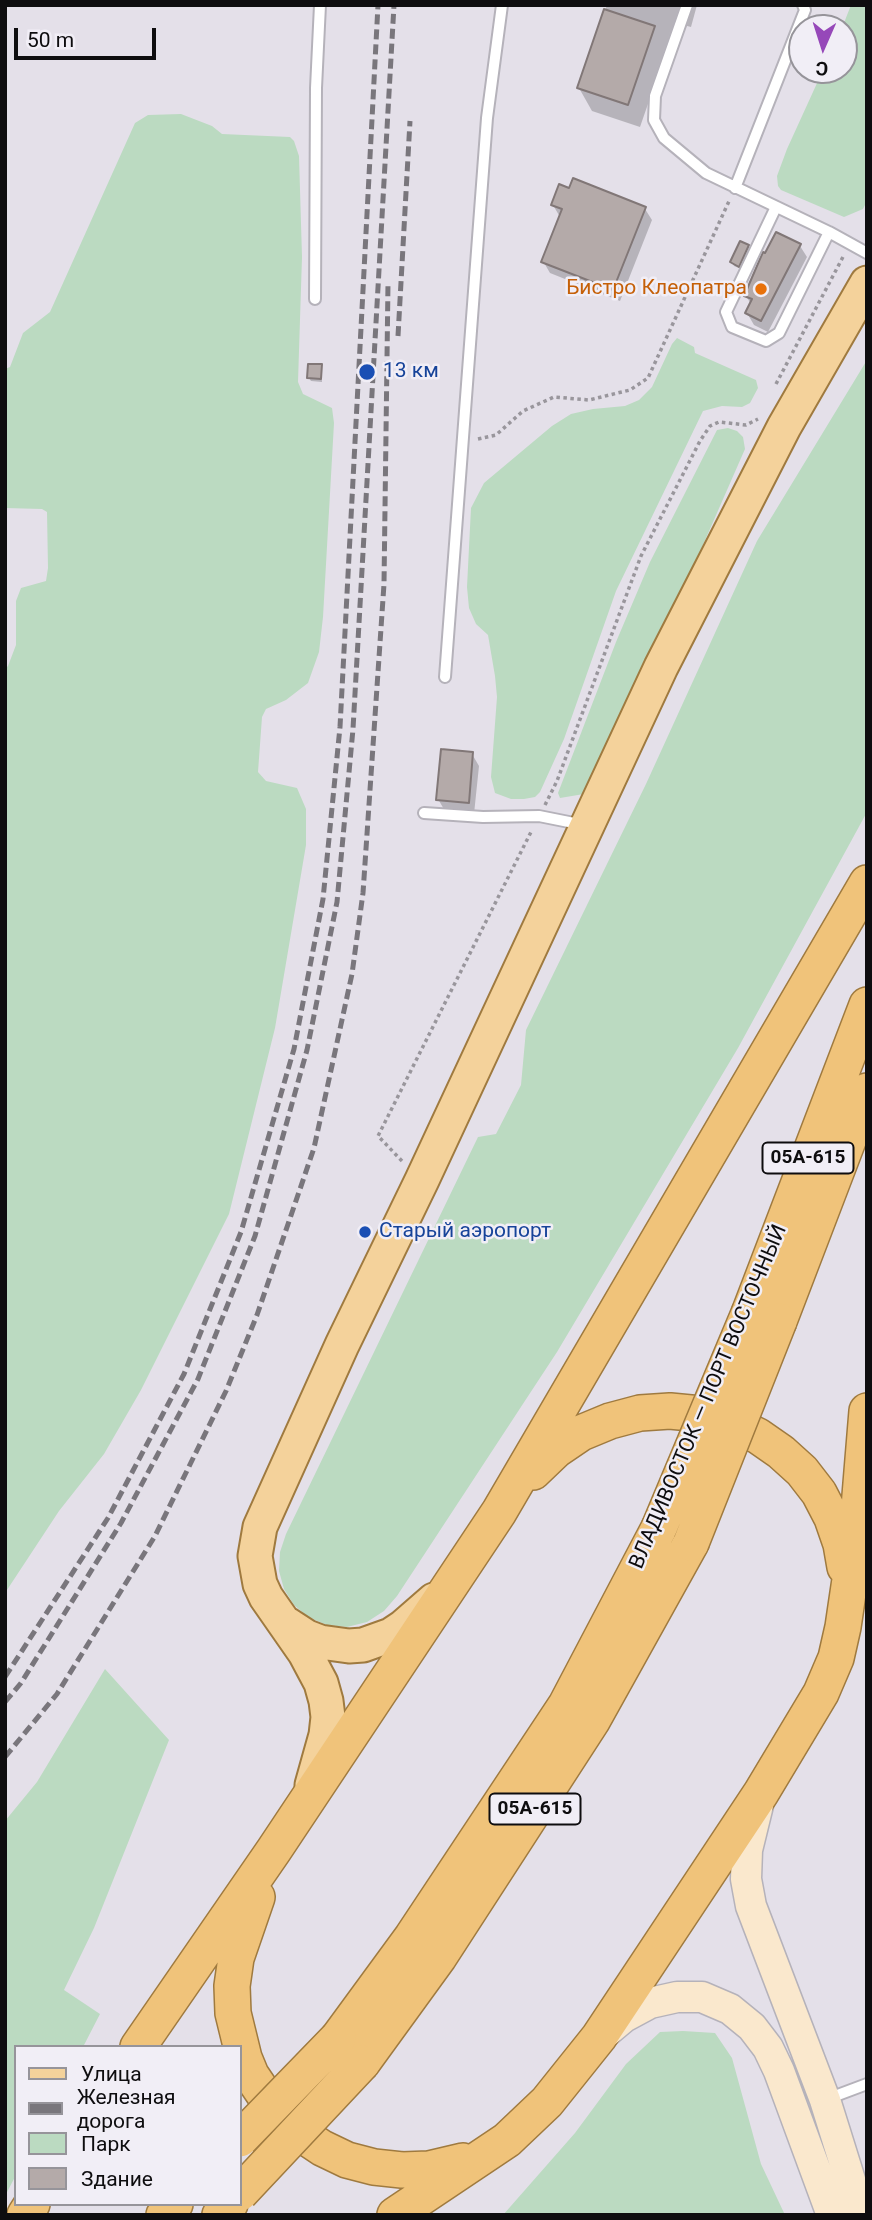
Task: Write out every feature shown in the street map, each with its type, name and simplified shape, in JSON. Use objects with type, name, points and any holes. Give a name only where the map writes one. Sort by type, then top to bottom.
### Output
[{"type":"highway","points":[[139,2045],[274,1850],[499,1512],[867,883]]},
{"type":"highway","name":"ВЛАДИВОСТОК — ПОРТ ВОСТОЧНЫЙ","points":[[242,2190],[350,2050],[439,1957],[592,1721],[691,1544],[867,1005]]},
{"type":"highway","name":"ВЛАДИВОСТОК — ПОРТ ВОСТОЧНЫЙ","points":[[242,2137],[350,2050],[412,1937],[566,1705],[659,1528],[764,1316],[867,1091]]},
{"type":"highway","points":[[499,1512],[556,1450],[582,1433],[610,1421],[640,1413],[670,1411],[701,1415],[730,1423],[758,1436],[781,1452],[802,1471],[819,1493],[841,1544],[846,1572],[843,1627]]},
{"type":"highway","points":[[395,2215],[507,2140],[547,2102],[599,2037],[761,1793],[821,1693],[836,1658],[843,1627],[857,1532],[867,1411]]},
{"type":"highway","points":[[240,2045],[233,2013],[232,1986],[236,1958],[274,1850]]},
{"type":"highway","points":[[242,2052],[251,2075],[272,2106],[298,2132],[347,2160],[374,2167],[429,2169],[457,2164],[481,2155],[507,2140]]},
{"type":"main road","points":[[307,1801],[326,1734],[328,1717],[321,1683],[260,1584],[255,1556],[260,1527],[342,1345],[422,1180],[661,667],[784,427],[867,283]]},
{"type":"main road","points":[[283,1620],[300,1633],[320,1642],[363,1645],[403,1628],[451,1584]]},
{"type":"main road","points":[[761,1793],[747,1850],[746,1879],[751,1906],[825,2100],[861,2215]]},
{"type":"main road","points":[[599,2037],[624,2017],[650,2003],[677,1997],[702,1997],[730,2009],[752,2027],[768,2048],[832,2215]]},
{"type":"lane","points":[[315,299],[316,88],[320,5]]},
{"type":"lane","points":[[445,677],[486,118],[502,5]]},
{"type":"lane","points":[[687,5],[655,96],[654,120],[664,138],[706,173],[867,253]]},
{"type":"lane","points":[[735,188],[805,10],[803,5]]},
{"type":"lane","points":[[776,207],[726,312],[732,327],[766,341],[779,333],[829,232]]},
{"type":"lane","points":[[424,813],[483,817],[538,816],[587,826]]},
{"type":"lane","points":[[825,2100],[867,2084]]},
{"type":"path","points":[[462,442],[496,435],[523,411],[554,397],[589,400],[630,390],[648,378],[735,188]]},
{"type":"path","points":[[776,384],[850,244]]},
{"type":"path","points":[[422,1180],[378,1136],[557,781],[641,556],[700,440],[709,426],[719,422],[746,425],[758,420],[764,408]]},
{"type":"green space","points":[[851,5],[867,5],[867,201],[863,209],[844,217],[781,190],[777,176],[817,84],[858,84],[858,14],[847,14]]},
{"type":"green space","points":[[181,114],[212,126],[222,134],[290,137],[299,156],[302,257],[298,382],[303,394],[332,408],[334,423],[323,617],[319,652],[308,683],[286,700],[266,709],[262,717],[258,772],[266,781],[297,788],[306,809],[306,845],[275,1028],[229,1214],[141,1390],[104,1454],[59,1511],[5,1593],[5,669],[16,645],[16,601],[21,588],[46,581],[48,568],[47,512],[42,509],[5,508],[5,369],[10,367],[23,333],[50,312],[135,123],[148,115]]},
{"type":"green space","points":[[677,338],[694,347],[695,353],[756,380],[758,388],[750,403],[742,407],[722,406],[703,411],[616,591],[564,739],[540,792],[535,797],[524,799],[511,799],[495,793],[491,777],[497,697],[495,676],[488,635],[476,624],[469,608],[467,587],[471,508],[484,483],[552,426],[571,414],[625,406],[639,400],[652,387]]},
{"type":"green space","points":[[867,360],[867,812],[738,1048],[557,1352],[397,1596],[384,1611],[367,1622],[347,1627],[327,1625],[308,1617],[294,1605],[284,1589],[279,1571],[280,1552],[286,1534],[478,1137],[496,1134],[521,1085],[526,1030],[646,784],[757,541]]},
{"type":"green space","points":[[728,428],[743,437],[745,449],[699,554],[584,794],[560,798],[558,793],[650,562],[717,430]]},
{"type":"green space","points":[[105,1669],[169,1740],[94,1928],[64,1990],[100,2014],[84,2045],[14,2045],[14,2179],[5,2196],[5,1821],[37,1782]]},
{"type":"green space","points":[[660,2032],[715,2033],[732,2058],[761,2164],[785,2215],[503,2215],[575,2133],[626,2064]]},
{"type":"building","points":[[604,9],[655,26],[628,105],[577,88]]},
{"type":"building","points":[[573,178],[646,207],[613,290],[541,262],[562,209],[551,205],[559,184],[569,188]]},
{"type":"building","points":[[776,232],[801,244],[761,321],[745,313],[752,299],[744,296],[763,252],[765,253]]},
{"type":"building","points":[[740,241],[749,245],[739,267],[730,262]]},
{"type":"building","points":[[308,364],[322,364],[321,379],[307,378]]},
{"type":"building","points":[[441,749],[473,752],[469,803],[436,800]]},
{"type":"railway","points":[[5,1677],[108,1518],[184,1374],[241,1232],[294,1049],[323,899],[340,727],[378,5]]},
{"type":"railway","points":[[5,1702],[21,1683],[121,1523],[198,1379],[255,1236],[307,1050],[337,902],[353,729],[394,5]]},
{"type":"railway","points":[[398,336],[410,121]]},
{"type":"railway","points":[[5,1757],[57,1694],[155,1536],[226,1391],[257,1315],[314,1148],[352,974],[363,893],[384,584],[388,283]]},
{"type":"place","name":"Бистро Клеопатра","points":[[761,289]]},
{"type":"place","name":"13 км","points":[[367,372]]},
{"type":"place","name":"Старый аэропорт","points":[[365,1232]]}]
